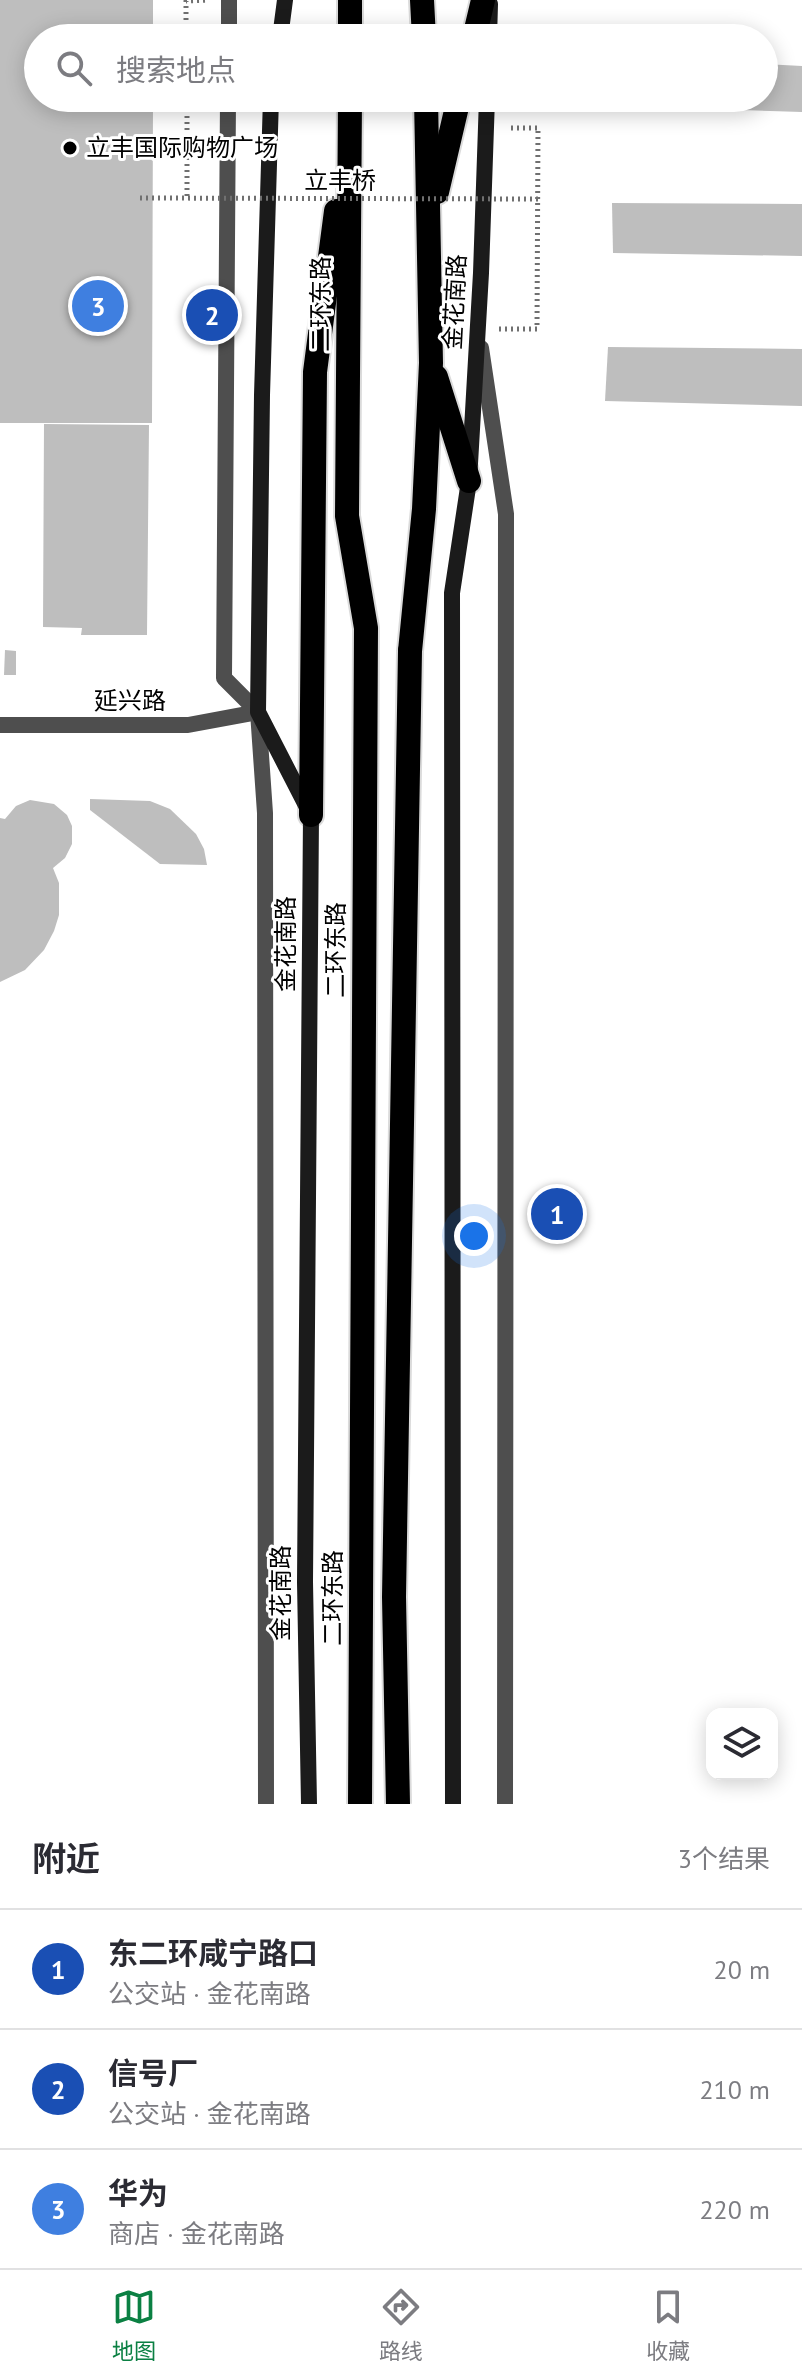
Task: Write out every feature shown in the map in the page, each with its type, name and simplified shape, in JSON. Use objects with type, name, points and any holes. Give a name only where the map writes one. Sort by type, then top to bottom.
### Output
[{"type":"highway","points":[[350,0],[350,24]]},
{"type":"highway","points":[[422,0],[423,24]]},
{"type":"highway","points":[[477,24],[483,0]]},
{"type":"highway","points":[[311,815],[315,372],[349,112]]},
{"type":"highway","name":"二环东路","points":[[350,112],[347,516],[366,628],[360,1804]]},
{"type":"highway","points":[[398,1804],[394,1597],[410,651],[424,509],[431,363],[426,112]]},
{"type":"highway","points":[[430,222],[456,112]]},
{"type":"highway","points":[[431,363],[469,481]]},
{"type":"main road","points":[[282,24],[285,0]]},
{"type":"main road","points":[[489,24],[490,0]]},
{"type":"main road","name":"金花南路","points":[[271,112],[262,395],[258,712],[311,815],[305,1566],[309,1804]]},
{"type":"main road","name":"金花南路","points":[[453,1804],[450,676],[452,593],[469,481],[487,112]]},
{"type":"street","points":[[229,0],[229,24]]},
{"type":"street","points":[[228,112],[224,678],[258,712],[265,813],[266,1804]]},
{"type":"street","points":[[478,329],[506,514],[505,1804]]},
{"type":"street","name":"延兴路","points":[[0,725],[188,725],[258,712]]},
{"type":"path","points":[[186,24],[186,1],[213,0]]},
{"type":"path","points":[[187,112],[187,199]]},
{"type":"path","points":[[478,329],[537,329],[538,128],[486,127]]},
{"type":"path","name":"立丰桥","points":[[140,198],[539,199]]},
{"type":"building","name":"立丰国际购物广场","points":[[0,0],[153,0],[153,24],[24,24],[24,112],[153,112],[152,423],[0,423]]},
{"type":"building","points":[[778,65],[802,66],[802,112],[778,111]]},
{"type":"building","points":[[612,203],[802,204],[802,256],[613,253]]},
{"type":"building","points":[[608,347],[802,349],[802,406],[605,401]]},
{"type":"building","points":[[44,424],[149,425],[147,635],[81,635],[82,628],[43,627]]},
{"type":"building","points":[[5,650],[16,651],[16,675],[4,675]]},
{"type":"building","points":[[90,799],[150,801],[170,809],[196,834],[204,849],[207,865],[160,864],[90,810]]},
{"type":"building","points":[[30,800],[54,804],[67,815],[72,826],[72,844],[65,858],[53,868],[59,883],[59,915],[54,931],[44,950],[25,970],[0,982],[0,818],[5,819],[16,806]]},
{"type":"place","name":"立丰国际购物广场","points":[[70,148]]},
{"type":"place","name":"华为","points":[[98,306]]},
{"type":"place","name":"信号厂","points":[[212,315]]},
{"type":"place","name":"东二环咸宁路口","points":[[557,1214]]}]
